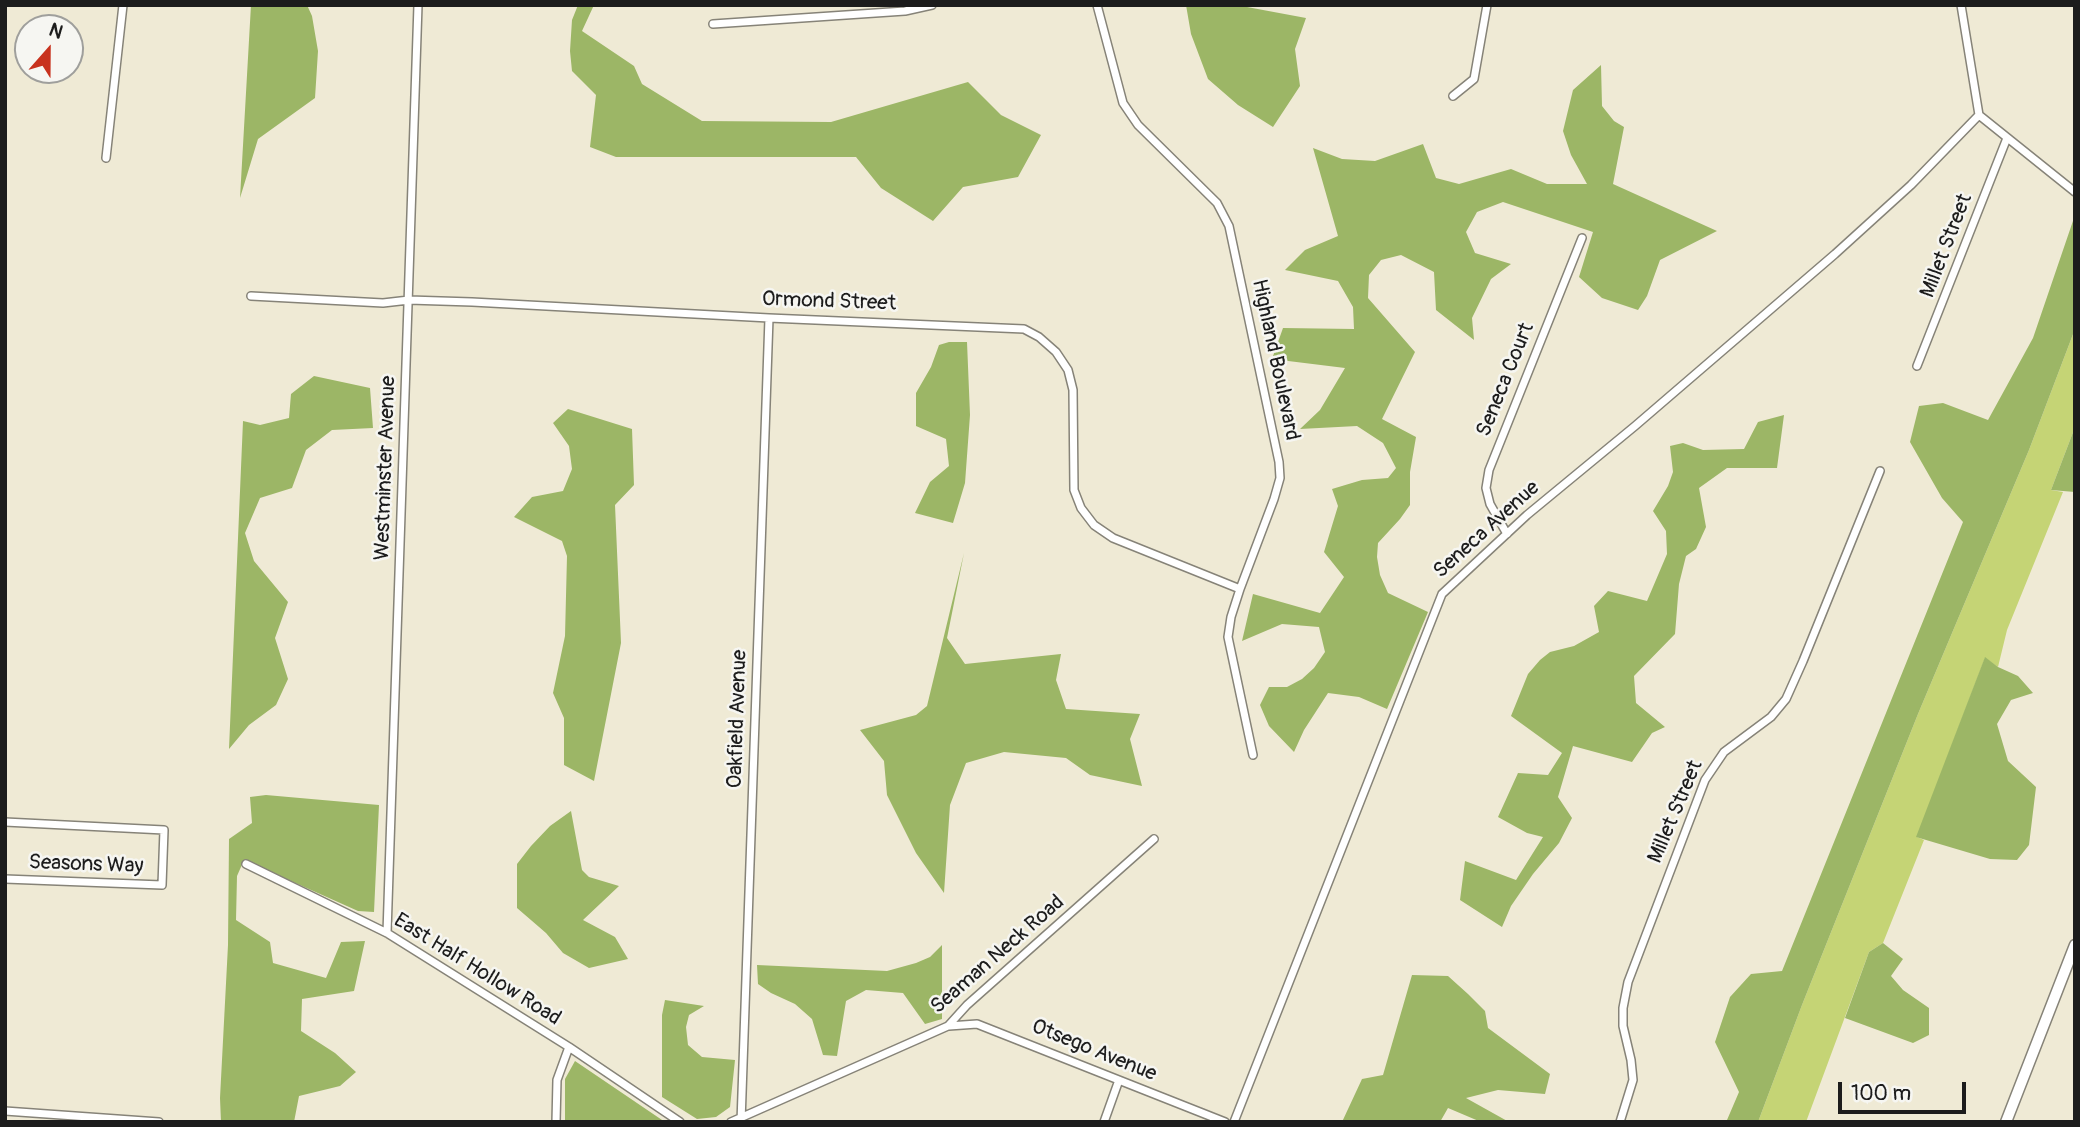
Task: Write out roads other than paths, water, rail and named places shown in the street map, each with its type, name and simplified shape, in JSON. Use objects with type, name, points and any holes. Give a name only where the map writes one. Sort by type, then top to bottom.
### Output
[{"type":"street","points":[[106,159],[123,5]]},
{"type":"street","name":"Westminster Avenue","points":[[387,933],[418,5]]},
{"type":"street","points":[[713,24],[905,11],[932,5]]},
{"type":"street","name":"Highland Boulevard","points":[[1097,5],[1123,103],[1138,125],[1217,203],[1229,226],[1279,462],[1280,478],[1275,499],[1240,589],[1228,636],[1253,755]]},
{"type":"street","points":[[1453,96],[1474,79],[1487,5]]},
{"type":"street","points":[[1961,5],[1979,115],[2075,192]]},
{"type":"street","name":"Seneca Avenue","points":[[1234,1122],[1442,594],[1507,534],[1835,254],[1911,185],[1979,115]]},
{"type":"street","name":"Millet Street","points":[[1917,366],[2007,138]]},
{"type":"street","name":"Seneca Court","points":[[1507,534],[1490,504],[1486,488],[1489,470],[1582,238]]},
{"type":"street","name":"Ormond Street","points":[[251,296],[383,303],[409,300],[1024,329],[1039,337],[1056,352],[1068,370],[1073,390],[1074,490],[1081,508],[1094,525],[1113,538],[1240,589]]},
{"type":"street","name":"Oakfield Avenue","points":[[741,1120],[769,318]]},
{"type":"street","name":"Millet Street","points":[[1620,1122],[1633,1080],[1623,1026],[1628,982],[1705,780],[1724,752],[1771,717],[1786,699],[1880,471]]},
{"type":"street","name":"Seasons Way","points":[[5,822],[164,830],[162,885],[5,879]]},
{"type":"street","name":"Seaman Neck Road","points":[[732,1122],[948,1027],[967,1005],[1154,839]]},
{"type":"street","name":"East Half Hollow Road","points":[[246,864],[387,933],[569,1047],[680,1122]]},
{"type":"street","points":[[2006,1122],[2075,945]]},
{"type":"street","name":"Otsego Avenue","points":[[948,1027],[977,1024],[1225,1122]]},
{"type":"street","points":[[556,1122],[557,1080],[569,1047]]},
{"type":"street","points":[[1104,1122],[1119,1080]]},
{"type":"street","points":[[5,1111],[62,1118],[159,1122]]}]
